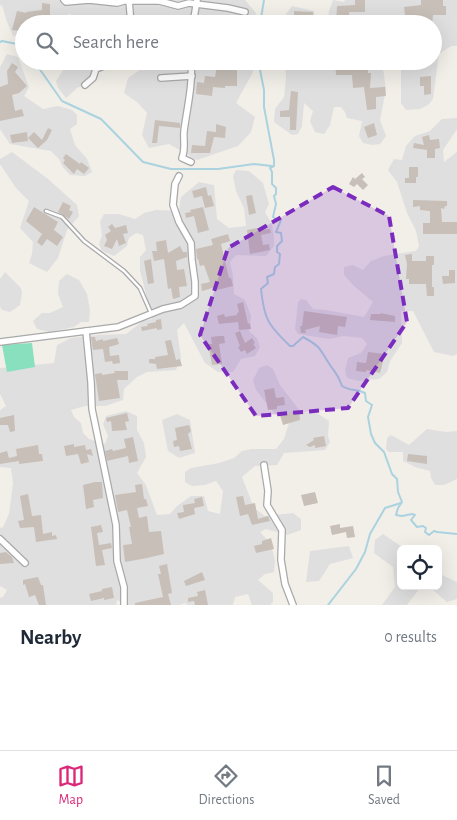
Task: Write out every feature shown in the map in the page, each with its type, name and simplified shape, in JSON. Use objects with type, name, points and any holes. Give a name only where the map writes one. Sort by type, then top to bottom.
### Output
[{"type":"street","points":[[64,0],[66,2],[89,0],[117,3],[129,0],[157,0],[178,6],[196,2],[245,12]]},
{"type":"street","points":[[129,0],[130,15]]},
{"type":"street","points":[[194,15],[196,2]]},
{"type":"street","points":[[85,85],[93,78],[96,70]]},
{"type":"street","points":[[191,162],[182,158],[185,150],[183,139],[192,70]]},
{"type":"street","points":[[161,78],[192,76]]},
{"type":"street","points":[[0,342],[118,327],[163,309],[181,305],[195,296],[191,243],[178,222],[173,206],[175,184],[179,176]]},
{"type":"street","points":[[86,331],[92,409],[116,525],[117,560],[124,587],[124,605]]},
{"type":"street","points":[[264,465],[268,491],[267,505],[282,530],[281,560],[293,605]]},
{"type":"street","points":[[0,539],[25,563]]},
{"type":"lane","points":[[46,211],[62,217],[84,241],[124,271],[140,288],[150,314]]},
{"type":"highlighted area","points":[[333,187],[389,216],[407,322],[348,408],[256,416],[200,335],[228,248]]},
{"type":"shaded area","points":[[0,0],[245,0],[256,13],[256,15],[71,15],[70,13],[68,15],[15,15],[15,35],[13,36],[2,5],[0,6]]},
{"type":"shaded area","points":[[333,0],[344,2],[345,0],[457,0],[457,46],[451,46],[442,52],[442,15],[329,15]]},
{"type":"shaded area","points":[[292,6],[314,11],[314,15],[286,15]]},
{"type":"shaded area","points":[[7,54],[15,56],[15,70],[23,70],[29,87],[24,96],[43,109],[58,106],[72,110],[77,115],[77,124],[70,129],[75,145],[87,159],[92,172],[85,176],[70,175],[51,151],[10,144],[0,129],[0,67]]},
{"type":"shaded area","points":[[63,70],[98,70],[98,77],[77,88],[66,98],[58,88],[56,81]]},
{"type":"shaded area","points":[[140,70],[253,70],[236,103],[255,117],[251,132],[238,146],[197,160],[169,144],[149,148],[142,135],[147,113],[137,102],[124,93],[128,78]]},
{"type":"shaded area","points":[[286,70],[383,70],[386,89],[380,120],[386,136],[380,144],[363,143],[359,136],[362,121],[347,118],[341,107],[334,107],[330,125],[324,134],[315,132],[310,121],[313,111],[304,103],[302,126],[298,134],[292,135],[274,122],[275,109],[284,97]]},
{"type":"shaded area","points":[[401,70],[437,70],[433,99],[428,105],[420,109],[406,110],[401,103]]},
{"type":"shaded area","points":[[457,118],[457,129],[443,150],[444,162],[457,152],[457,354],[453,356],[434,352],[413,311],[401,311],[402,343],[390,361],[387,372],[379,379],[359,381],[347,378],[345,370],[348,358],[361,353],[367,344],[362,338],[344,336],[329,339],[298,334],[295,329],[298,302],[301,299],[306,300],[313,309],[364,317],[373,302],[344,275],[344,267],[353,265],[363,270],[371,261],[384,256],[416,251],[419,246],[416,231],[407,213],[397,182],[388,170],[394,159],[402,160],[406,146],[415,136],[430,131],[442,119]]},
{"type":"shaded area","points":[[12,152],[48,179],[77,205],[79,216],[67,230],[58,258],[47,272],[29,263],[33,242],[20,228],[29,201],[16,188],[0,164],[0,159]]},
{"type":"shaded area","points":[[236,170],[249,171],[263,183],[269,204],[265,212],[272,224],[274,237],[274,246],[266,256],[236,255],[230,262],[234,294],[245,300],[251,316],[249,331],[257,338],[260,347],[255,356],[241,359],[233,372],[218,372],[205,363],[184,323],[177,330],[181,358],[176,370],[147,372],[137,377],[124,389],[123,400],[105,406],[85,406],[71,410],[74,417],[81,423],[83,433],[89,439],[105,444],[108,436],[103,424],[106,416],[126,411],[137,416],[137,430],[144,443],[146,457],[137,473],[146,485],[157,515],[170,514],[177,506],[191,496],[204,496],[208,511],[220,514],[223,491],[216,481],[205,485],[192,486],[185,482],[185,472],[191,468],[234,458],[242,451],[276,449],[284,439],[289,423],[275,414],[256,390],[253,380],[259,368],[267,365],[273,369],[280,385],[300,411],[317,413],[329,421],[328,436],[330,442],[325,450],[284,453],[277,465],[255,466],[242,477],[254,508],[265,516],[293,513],[301,519],[301,530],[287,535],[266,529],[260,532],[271,544],[275,561],[274,572],[265,574],[258,580],[273,593],[273,602],[270,605],[252,605],[248,594],[235,597],[233,605],[187,605],[185,603],[180,605],[127,605],[117,600],[116,605],[0,605],[0,598],[3,597],[7,590],[0,586],[0,528],[3,527],[9,514],[13,483],[11,468],[0,467],[0,410],[6,406],[0,394],[0,368],[54,363],[57,345],[71,338],[126,334],[143,321],[152,319],[140,270],[140,257],[146,250],[143,235],[136,233],[129,238],[127,246],[114,256],[102,251],[99,244],[102,235],[100,222],[104,214],[119,214],[135,219],[144,213],[156,210],[179,211],[181,197],[199,182],[214,185],[217,219],[229,228],[246,226],[244,208],[236,191],[233,176]]},
{"type":"shaded area","points":[[5,272],[21,288],[22,293],[20,305],[10,312],[2,310],[0,307],[0,279]]},
{"type":"shaded area","points":[[67,274],[79,280],[87,294],[90,310],[89,322],[81,322],[74,327],[49,332],[37,329],[33,321],[42,313],[50,313],[63,307],[58,294],[59,281]]},
{"type":"shaded area","points":[[177,414],[190,420],[195,453],[179,458],[168,451],[162,420]]},
{"type":"shaded area","points":[[427,429],[446,432],[457,431],[457,479],[444,485],[435,485],[430,471],[403,461],[403,452],[389,452],[386,449],[387,438],[391,435],[409,445]]},
{"type":"shaded area","points":[[383,534],[399,545],[397,545],[397,590],[418,590],[407,605],[382,605],[395,587],[393,567],[374,553],[375,540]]},
{"type":"shaded area","points":[[349,546],[353,558],[330,564],[319,581],[306,582],[310,551]]},
{"type":"shaded area","points":[[442,575],[457,582],[457,599],[447,602],[433,590],[442,590]]},
{"type":"green space","points":[[32,343],[35,367],[7,372],[2,345]]},
{"type":"building","points":[[355,0],[365,0],[365,12],[349,12],[349,15],[336,15],[337,6],[355,5]]},
{"type":"building","points":[[421,0],[443,0],[443,6],[446,6],[446,15],[405,15],[404,7],[421,5]]},
{"type":"building","points":[[42,3],[50,4],[50,15],[16,15],[17,11],[27,13],[42,10]]},
{"type":"building","points":[[294,11],[313,12],[313,15],[294,15]]},
{"type":"building","points":[[15,19],[15,30],[12,30]]},
{"type":"building","points":[[12,63],[15,65],[15,72],[27,86],[19,93],[12,95],[15,111],[22,109],[24,116],[0,121],[0,87],[8,84],[7,71]]},
{"type":"building","points":[[216,70],[237,70],[237,86],[213,87],[212,96],[196,94],[197,82],[204,83],[205,76],[215,77]]},
{"type":"building","points":[[336,70],[368,70],[368,73],[371,73],[370,88],[385,87],[386,96],[376,97],[376,109],[367,110],[364,87],[353,88],[352,75],[336,75]]},
{"type":"building","points":[[431,76],[431,94],[424,95],[424,86],[420,86],[420,77]]},
{"type":"building","points":[[291,91],[298,92],[296,130],[290,130],[290,117],[280,117],[280,111],[289,110]]},
{"type":"building","points":[[155,120],[180,123],[180,128],[159,126],[157,143],[152,143]]},
{"type":"building","points":[[374,123],[377,135],[368,138],[364,127]]},
{"type":"building","points":[[216,124],[226,127],[225,138],[214,137],[210,153],[191,153],[192,145],[205,146],[207,131],[216,132]]},
{"type":"building","points":[[48,128],[52,130],[47,140],[38,148],[28,138],[34,132],[42,140]]},
{"type":"building","points":[[27,132],[28,141],[12,143],[10,135]]},
{"type":"building","points":[[429,135],[430,140],[439,139],[440,148],[435,149],[435,158],[427,158],[427,150],[413,148],[414,143],[424,145],[422,137]]},
{"type":"building","points":[[66,154],[89,168],[84,174],[77,169],[74,174],[63,163],[65,160],[63,158]]},
{"type":"building","points":[[409,167],[418,167],[416,183],[405,183],[405,178],[409,178]]},
{"type":"building","points":[[362,173],[365,177],[362,179],[368,185],[363,190],[357,184],[354,187],[349,184],[353,177],[355,179]]},
{"type":"building","points":[[206,187],[208,196],[211,195],[214,206],[205,208],[202,196],[194,198],[192,191]]},
{"type":"building","points":[[252,195],[256,213],[249,215],[246,196]]},
{"type":"building","points":[[413,200],[447,201],[447,206],[444,209],[441,208],[442,222],[457,222],[457,234],[423,234],[423,223],[430,223],[430,211],[420,210],[420,206],[413,207]]},
{"type":"building","points":[[63,202],[71,206],[69,210],[73,212],[69,219],[58,212]]},
{"type":"building","points":[[34,207],[58,222],[54,230],[63,237],[57,246],[47,239],[42,246],[37,242],[42,234],[26,221]]},
{"type":"building","points":[[203,207],[209,230],[198,233],[194,216],[186,218],[185,213]]},
{"type":"building","points":[[112,224],[115,228],[126,225],[128,233],[123,234],[126,243],[119,246],[117,239],[112,249],[104,246],[107,240],[105,235],[111,231],[108,227]]},
{"type":"building","points":[[258,228],[259,230],[270,229],[271,233],[261,235],[263,245],[269,244],[270,250],[250,254],[247,230]]},
{"type":"building","points":[[228,234],[230,241],[221,244],[229,278],[231,278],[233,286],[217,290],[216,287],[202,291],[201,284],[210,282],[204,265],[200,266],[197,259],[196,249],[213,245],[211,239]]},
{"type":"building","points":[[166,240],[168,253],[180,246],[183,252],[187,252],[187,257],[176,261],[177,270],[184,269],[187,286],[179,287],[180,297],[173,299],[171,288],[168,289],[164,259],[154,261],[152,251],[157,251],[156,242]]},
{"type":"building","points":[[412,254],[412,261],[426,261],[426,256],[434,256],[432,287],[434,287],[434,296],[427,296],[426,284],[409,284],[409,279],[406,279],[407,264],[405,255]]},
{"type":"building","points":[[151,259],[154,283],[148,284],[144,261]]},
{"type":"building","points":[[449,270],[455,270],[455,283],[443,284],[442,276],[449,276]]},
{"type":"building","points":[[243,302],[251,329],[239,330],[238,322],[219,324],[217,316],[224,314],[225,317],[237,315],[239,312],[237,304]]},
{"type":"building","points":[[304,311],[347,317],[345,327],[338,326],[337,335],[319,332],[320,326],[305,330],[306,333],[301,333],[300,326],[302,326]]},
{"type":"building","points":[[380,313],[395,316],[395,322],[370,320],[371,314]]},
{"type":"building","points":[[161,319],[162,329],[142,331],[141,327],[148,326],[147,324]]},
{"type":"building","points":[[240,331],[245,343],[252,338],[255,343],[253,344],[256,348],[247,354],[245,350],[241,352],[238,347],[240,346],[235,333]]},
{"type":"building","points":[[224,336],[225,343],[219,344],[222,364],[212,365],[208,344],[212,344],[211,337]]},
{"type":"building","points":[[91,337],[95,337],[96,341],[117,338],[119,344],[109,347],[110,356],[119,355],[120,363],[105,362],[103,349],[93,350]]},
{"type":"building","points":[[171,340],[176,360],[180,359],[182,366],[157,369],[156,364],[149,363],[149,359],[168,355],[165,341]]},
{"type":"building","points":[[368,352],[385,354],[380,373],[366,370],[366,372],[356,371],[357,362],[366,363]]},
{"type":"building","points":[[114,371],[128,371],[128,380],[117,380],[120,398],[99,401],[95,374],[115,373]]},
{"type":"building","points":[[274,388],[276,398],[284,397],[285,405],[277,406],[277,409],[268,410],[264,390]]},
{"type":"building","points":[[299,411],[300,420],[283,425],[280,415]]},
{"type":"building","points":[[127,413],[129,421],[125,422],[127,430],[112,431],[111,421],[107,422],[106,418]]},
{"type":"building","points":[[14,415],[15,431],[10,432],[8,425],[0,425],[0,418]]},
{"type":"building","points":[[189,425],[191,431],[188,434],[192,449],[180,451],[179,446],[174,447],[173,441],[177,440],[175,428]]},
{"type":"building","points":[[324,436],[326,446],[315,448],[315,445],[310,447],[306,445],[314,440],[313,438]]},
{"type":"building","points":[[133,437],[138,461],[129,463],[128,456],[107,461],[105,451],[126,448],[124,439]]},
{"type":"building","points":[[74,444],[74,447],[85,445],[86,450],[91,449],[93,456],[87,454],[89,462],[81,464],[78,454],[66,456],[64,446]]},
{"type":"building","points":[[38,445],[39,454],[42,454],[43,461],[19,464],[19,461],[0,464],[0,453],[7,451],[9,458],[17,456],[16,449]]},
{"type":"building","points":[[408,454],[427,456],[427,464],[407,461]]},
{"type":"building","points":[[102,482],[103,498],[93,500],[94,507],[86,509],[83,485]]},
{"type":"building","points":[[142,484],[144,499],[146,499],[148,506],[137,508],[139,518],[147,516],[149,532],[161,531],[164,554],[125,562],[123,545],[132,544],[129,527],[131,527],[127,510],[118,512],[115,495],[136,492],[135,485]]},
{"type":"building","points":[[315,492],[318,503],[304,506],[301,495]]},
{"type":"building","points":[[28,494],[32,516],[41,515],[43,534],[52,532],[52,536],[56,535],[57,539],[36,542],[34,527],[20,528],[18,521],[24,520],[20,496]]},
{"type":"building","points":[[243,496],[245,505],[255,503],[258,519],[268,516],[270,521],[252,525],[248,514],[240,516],[236,497]]},
{"type":"building","points":[[202,497],[204,506],[194,508],[195,514],[179,519],[177,513],[184,512],[183,505],[195,503],[194,499]]},
{"type":"building","points":[[340,524],[340,528],[353,526],[355,537],[347,538],[346,532],[332,535],[330,526]]},
{"type":"building","points":[[101,525],[103,532],[97,533],[99,545],[111,543],[112,548],[102,550],[105,565],[96,566],[91,527]]},
{"type":"building","points":[[271,538],[274,549],[256,553],[254,546],[262,544],[262,541]]},
{"type":"building","points":[[6,552],[12,557],[14,563],[0,564],[0,553]]},
{"type":"building","points":[[167,564],[172,593],[168,594],[171,605],[135,605],[135,603],[163,597],[158,574],[161,574],[159,566]]},
{"type":"building","points":[[202,572],[205,580],[186,586],[184,581]]},
{"type":"building","points":[[38,577],[41,585],[43,585],[46,605],[39,605],[35,595],[29,597],[25,584],[23,585],[23,580]]},
{"type":"building","points":[[112,587],[114,598],[91,601],[89,594]]},
{"type":"building","points":[[205,590],[208,605],[195,605],[194,601],[188,602],[188,598],[198,596],[197,592]]},
{"type":"waterway","points":[[262,15],[264,0]]},
{"type":"waterway","points":[[0,42],[15,44]]},
{"type":"waterway","points":[[40,70],[62,101],[101,119],[143,162],[171,169],[218,169],[254,164],[272,166]]},
{"type":"waterway","points":[[260,70],[264,90],[264,107],[274,160],[274,166],[270,168],[272,184],[276,188],[274,196],[276,204],[273,217],[281,220],[276,232],[281,233],[282,241],[277,246],[277,252],[280,254],[279,264],[275,267],[274,274],[267,277],[268,283],[261,289],[268,321],[290,346],[293,346],[303,337],[314,344],[320,349],[338,376],[342,386],[365,393],[366,401],[372,405],[368,417],[371,434],[375,443],[384,452],[392,474],[397,479],[398,492],[402,502],[396,515],[415,515],[411,520],[417,527],[423,526],[426,528],[425,532],[429,535],[434,531],[457,534]]},
{"type":"waterway","points":[[328,605],[356,569],[365,552],[370,534],[385,508],[401,503]]}]
